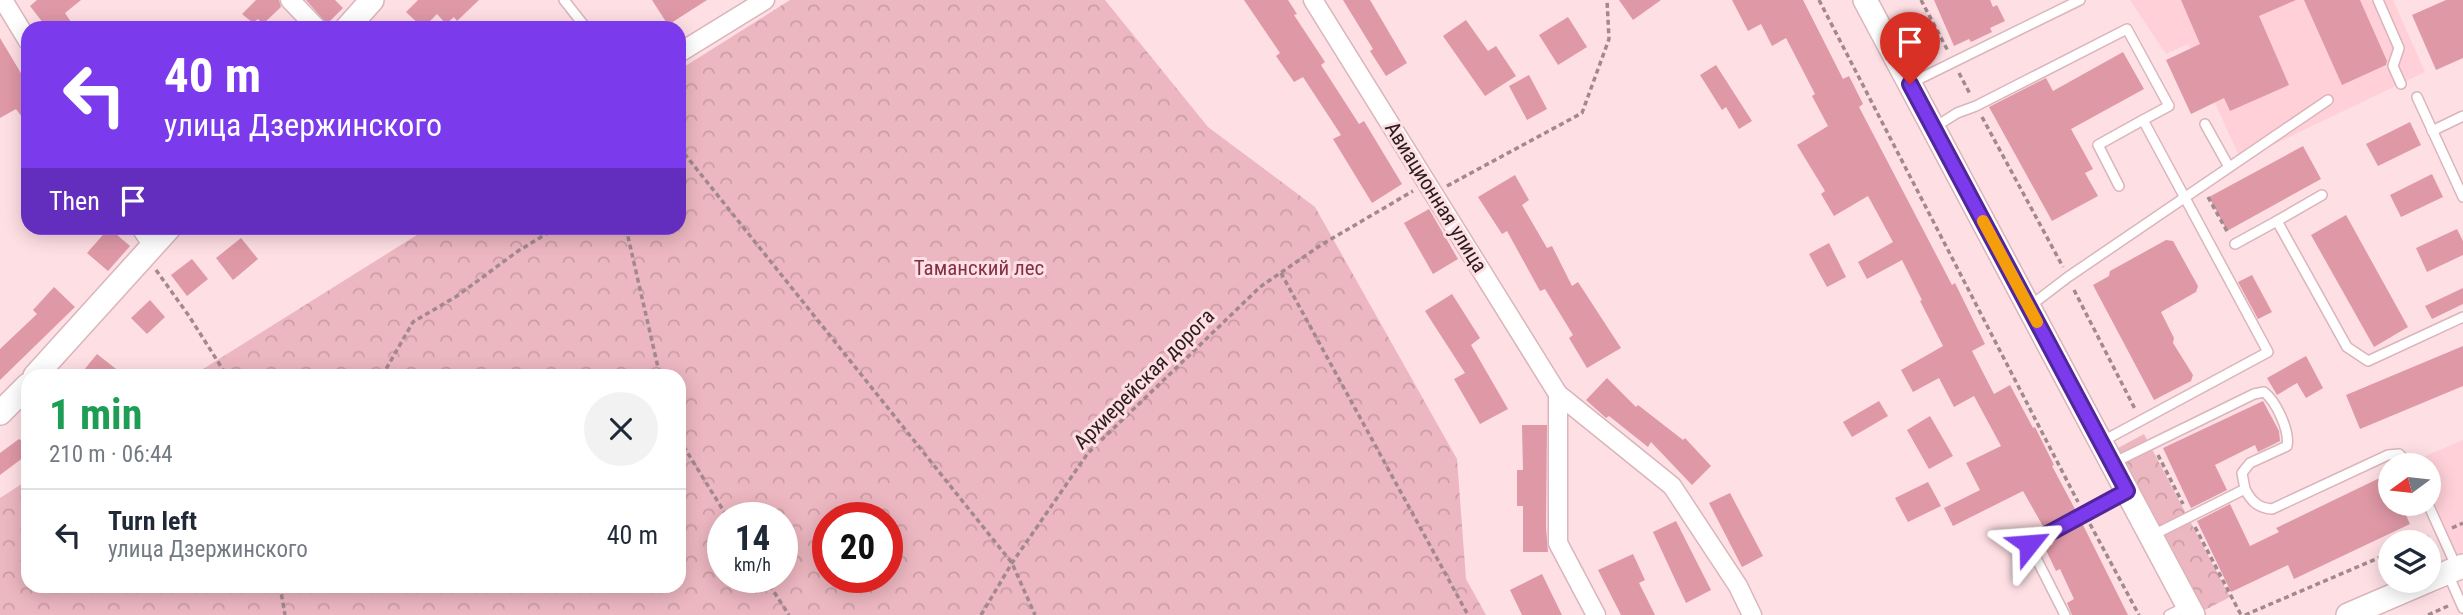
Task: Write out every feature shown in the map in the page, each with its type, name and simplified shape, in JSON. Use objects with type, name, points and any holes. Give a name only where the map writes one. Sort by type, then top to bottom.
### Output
[{"type":"street","points":[[3,0],[21,30]]},
{"type":"street","points":[[290,0],[310,21]]},
{"type":"street","points":[[353,21],[372,0]]},
{"type":"street","points":[[686,49],[765,0]]},
{"type":"street","name":"Авиационная улица","points":[[1313,0],[1558,394],[1672,486],[1738,586],[1752,615]]},
{"type":"street","points":[[1865,0],[2152,536],[2184,612]]},
{"type":"street","points":[[41,369],[146,243]]},
{"type":"street","points":[[0,413],[21,391]]},
{"type":"street","points":[[1558,394],[1558,543],[1596,615]]},
{"type":"street","points":[[2348,615],[2445,573]]},
{"type":"lane","points":[[564,0],[580,21]]},
{"type":"lane","points":[[1910,84],[1952,60],[2080,0]]},
{"type":"lane","points":[[2378,0],[2399,47],[2393,66],[2401,84]]},
{"type":"lane","points":[[1934,128],[1958,113],[2127,29],[2169,106],[2098,145],[2119,186]]},
{"type":"lane","points":[[2417,97],[2463,197]]},
{"type":"lane","points":[[2029,307],[2068,277],[2329,100]]},
{"type":"lane","points":[[2432,131],[2463,116]]},
{"type":"lane","points":[[2101,442],[2267,352],[2143,120]]},
{"type":"lane","points":[[2205,124],[2228,167]]},
{"type":"lane","points":[[2235,244],[2322,195]]},
{"type":"lane","points":[[2277,220],[2347,347],[2368,361],[2463,317]]},
{"type":"lane","points":[[2113,463],[2254,394],[2264,392],[2271,397],[2289,437],[2287,446],[2250,463],[2242,473],[2245,489],[2251,500],[2262,508],[2272,509],[2378,460]]},
{"type":"lane","points":[[2152,536],[2245,489]]},
{"type":"lane","points":[[2065,615],[2029,544],[2127,491]]},
{"type":"lane","points":[[2431,516],[2445,573],[2462,605]]},
{"type":"path","name":"Архиерейская дорога","points":[[981,615],[1012,564],[1088,453],[1260,287],[1377,211],[1430,188],[1582,113],[1609,38],[1607,0]]},
{"type":"path","points":[[1819,0],[2138,615]]},
{"type":"path","points":[[1921,0],[2141,420]]},
{"type":"path","points":[[686,156],[1012,564],[1035,615]]},
{"type":"path","points":[[2202,186],[2235,244]]},
{"type":"path","points":[[386,369],[414,322],[457,296],[544,235]]},
{"type":"path","points":[[628,235],[658,369]]},
{"type":"path","points":[[146,243],[223,369]]},
{"type":"path","points":[[1281,273],[1468,615]]},
{"type":"path","points":[[2152,443],[2240,614],[2378,558]]},
{"type":"path","points":[[686,450],[718,502]]},
{"type":"path","points":[[281,593],[285,615]]},
{"type":"path","points":[[775,593],[789,615]]},
{"type":"path","points":[[2428,615],[2462,605]]},
{"type":"shaded area","points":[[2130,0],[2393,0],[2425,72],[2241,160],[2188,44],[2166,54]]},
{"type":"shaded area","points":[[2463,440],[2463,553],[2457,556],[2440,516],[2441,453],[2432,453]]},
{"type":"green space","name":"Таманский лес","points":[[790,0],[1105,0],[1208,127],[1315,207],[1457,459],[1466,579],[1486,615],[0,615],[0,498],[21,484],[21,593],[686,593],[686,369],[203,369],[417,235],[686,235],[686,66]]},
{"type":"green space","points":[[2144,434],[2230,597],[2201,612],[2117,451]]},
{"type":"building","points":[[37,0],[81,0],[65,13],[70,21],[42,21],[30,6]]},
{"type":"building","points":[[256,0],[279,0],[281,7],[266,21],[251,21],[242,14]]},
{"type":"building","points":[[306,0],[335,0],[343,8],[330,21],[324,21]]},
{"type":"building","points":[[418,0],[479,0],[457,21],[454,17],[449,21],[443,21],[437,14],[430,21],[416,21],[406,12]]},
{"type":"building","points":[[652,0],[707,0],[674,21],[665,21]]},
{"type":"building","points":[[1244,0],[1288,0],[1297,14],[1294,15],[1325,62],[1321,65],[1359,124],[1364,121],[1402,184],[1372,203],[1333,139],[1341,135],[1303,77],[1294,82],[1276,56],[1280,53]]},
{"type":"building","points":[[1343,0],[1370,0],[1407,63],[1386,76]]},
{"type":"building","points":[[1619,0],[1661,0],[1633,20]]},
{"type":"building","points":[[1732,0],[1803,0],[1843,79],[1849,76],[1863,104],[1859,107],[1952,285],[1955,283],[1985,344],[1972,351],[1994,394],[2010,385],[2033,428],[2035,427],[2076,511],[2044,528],[2023,491],[1953,526],[1944,508],[1980,490],[1966,463],[2001,446],[1974,396],[1954,407],[1939,378],[1913,392],[1901,370],[1943,346],[1920,301],[1922,300],[1902,260],[1867,279],[1858,262],[1893,242],[1868,196],[1834,216],[1821,194],[1825,191],[1797,145],[1828,126],[1812,96],[1815,94],[1786,38],[1772,46],[1761,24],[1748,31]]},
{"type":"building","points":[[1934,0],[1990,0],[1993,7],[1997,5],[2005,21],[1990,28],[1992,32],[1971,42],[1969,39],[1954,46]]},
{"type":"building","points":[[2181,0],[2296,0],[2259,16],[2289,85],[2230,111],[2224,98],[2191,114],[2166,60],[2200,44]]},
{"type":"building","points":[[2304,0],[2360,0],[2387,61],[2386,65],[2342,85]]},
{"type":"building","points":[[2446,0],[2463,0],[2463,58],[2436,70],[2412,15]]},
{"type":"building","points":[[1568,17],[1587,47],[1558,65],[1539,35]]},
{"type":"building","points":[[1466,20],[1488,51],[1496,46],[1516,76],[1485,96],[1443,36]]},
{"type":"building","points":[[0,38],[21,73],[21,116],[16,109],[0,118]]},
{"type":"building","points":[[2123,52],[2144,89],[2071,129],[2093,169],[2085,173],[2098,196],[2052,221],[1989,107],[2046,78],[2053,91]]},
{"type":"building","points":[[1716,65],[1752,121],[1739,129],[1726,107],[1722,110],[1700,75]]},
{"type":"building","points":[[1529,75],[1547,109],[1527,120],[1509,86]]},
{"type":"building","points":[[2410,122],[2421,145],[2378,166],[2366,144]]},
{"type":"building","points":[[2303,146],[2321,179],[2227,231],[2209,197]]},
{"type":"building","points":[[2432,174],[2443,197],[2401,217],[2390,195]]},
{"type":"building","points":[[1515,175],[1529,200],[1522,205],[1547,248],[1552,246],[1572,286],[1578,282],[1621,348],[1587,368],[1569,338],[1573,335],[1545,289],[1540,291],[1507,231],[1502,234],[1478,197]]},
{"type":"building","points":[[1429,209],[1458,259],[1433,274],[1404,223]]},
{"type":"building","points":[[2346,215],[2408,327],[2374,347],[2311,235]]},
{"type":"building","points":[[2457,229],[2463,241],[2463,255],[2427,272],[2416,248]]},
{"type":"building","points":[[103,235],[117,235],[130,246],[108,271],[87,253]]},
{"type":"building","points":[[241,238],[258,259],[233,280],[216,258]]},
{"type":"building","points":[[2166,240],[2173,241],[2198,286],[2196,292],[2161,312],[2174,338],[2173,343],[2193,375],[2191,381],[2154,400],[2093,285],[2109,276],[2110,271]]},
{"type":"building","points":[[1829,243],[1846,277],[1827,287],[1809,254]]},
{"type":"building","points":[[192,259],[208,279],[187,296],[171,275]]},
{"type":"building","points":[[2252,275],[2272,312],[2258,319],[2238,282]]},
{"type":"building","points":[[54,287],[75,307],[0,380],[0,349],[37,314],[33,310]]},
{"type":"building","points":[[2463,288],[2463,304],[2432,319],[2425,306]]},
{"type":"building","points":[[1452,294],[1480,338],[1471,345],[1508,409],[1480,424],[1454,379],[1465,373],[1425,311]]},
{"type":"building","points":[[150,300],[165,317],[147,334],[131,318]]},
{"type":"building","points":[[2463,346],[2463,386],[2360,429],[2346,395]]},
{"type":"building","points":[[97,354],[116,369],[85,369]]},
{"type":"building","points":[[2306,356],[2323,388],[2306,398],[2297,383],[2277,395],[2267,378]]},
{"type":"building","points":[[1607,378],[1636,407],[1638,405],[1683,440],[1685,438],[1711,466],[1692,485],[1651,442],[1648,447],[1609,416],[1606,418],[1586,400]]},
{"type":"building","points":[[1879,401],[1888,416],[1852,437],[1843,422]]},
{"type":"building","points":[[2263,401],[2279,431],[2280,441],[2258,452],[2255,445],[2215,465],[2227,490],[2191,508],[2163,448]]},
{"type":"building","points":[[1930,416],[1953,456],[1929,469],[1907,430]]},
{"type":"building","points":[[1522,425],[1547,425],[1548,552],[1523,552],[1523,506],[1517,506],[1517,470],[1523,470]]},
{"type":"building","points":[[21,440],[21,459],[0,475],[0,453]]},
{"type":"building","points":[[2378,479],[2378,516],[2406,516],[2410,524],[2397,530],[2378,530],[2378,539],[2294,579],[2288,565],[2231,592],[2197,521],[2230,504],[2250,546],[2279,532],[2276,528]]},
{"type":"building","points":[[1928,482],[1941,506],[1908,522],[1895,498]]},
{"type":"building","points":[[1730,493],[1763,556],[1742,567],[1709,503]]},
{"type":"building","points":[[1676,521],[1711,590],[1686,603],[1653,532]]},
{"type":"building","points":[[2082,523],[2128,615],[2072,615],[2067,603],[2074,599],[2060,569],[2056,571],[2045,548],[2053,544],[2050,540]]},
{"type":"building","points":[[1633,554],[1645,580],[1639,583],[1655,615],[1621,615],[1598,570]]},
{"type":"building","points":[[1542,574],[1562,615],[1522,615],[1510,590]]},
{"type":"slow traffic","points":[[1983,221],[2037,322]]},
{"type":"route","points":[[1910,84],[2127,491],[2029,544]]}]
